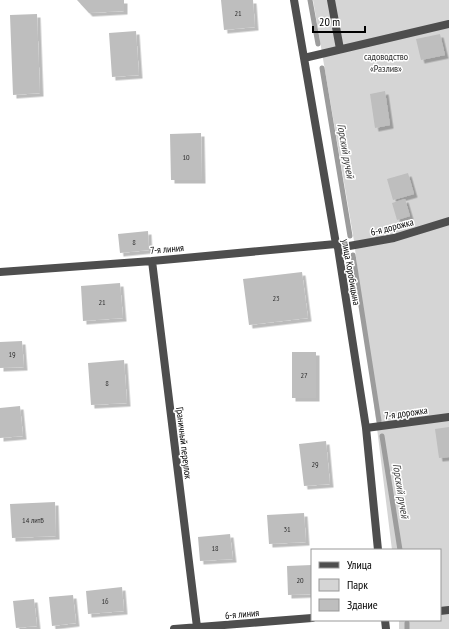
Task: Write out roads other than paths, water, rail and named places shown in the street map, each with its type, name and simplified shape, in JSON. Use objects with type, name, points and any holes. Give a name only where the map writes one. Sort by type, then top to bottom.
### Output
[{"type":"street","name":"улица Коробицына","points":[[294,0],[337,246],[366,428],[378,549]]},
{"type":"street","points":[[331,0],[340,49]]},
{"type":"street","points":[[304,58],[449,24]]},
{"type":"street","name":"6-я дорожка","points":[[337,246],[394,238],[449,221]]},
{"type":"street","name":"7-я линия","points":[[0,272],[337,246]]},
{"type":"street","name":"Граничный переулок","points":[[152,260],[197,627]]},
{"type":"street","name":"7-я дорожка","points":[[366,428],[449,417]]},
{"type":"street","name":"6-я линия","points":[[174,629],[229,627],[311,618]]},
{"type":"waterway","name":"Горский ручей","points":[[310,0],[318,44]]},
{"type":"waterway","name":"Горский ручей","points":[[322,68],[350,236]]},
{"type":"waterway","name":"Горский ручей","points":[[353,255],[379,421]]},
{"type":"waterway","name":"Горский ручей","points":[[382,436],[400,549]]},
{"type":"waterway","name":"Горский ручей","points":[[407,623],[407,629]]},
{"type":"park label","name":"садоводство «Разлив»","points":[[386,62]]}]
